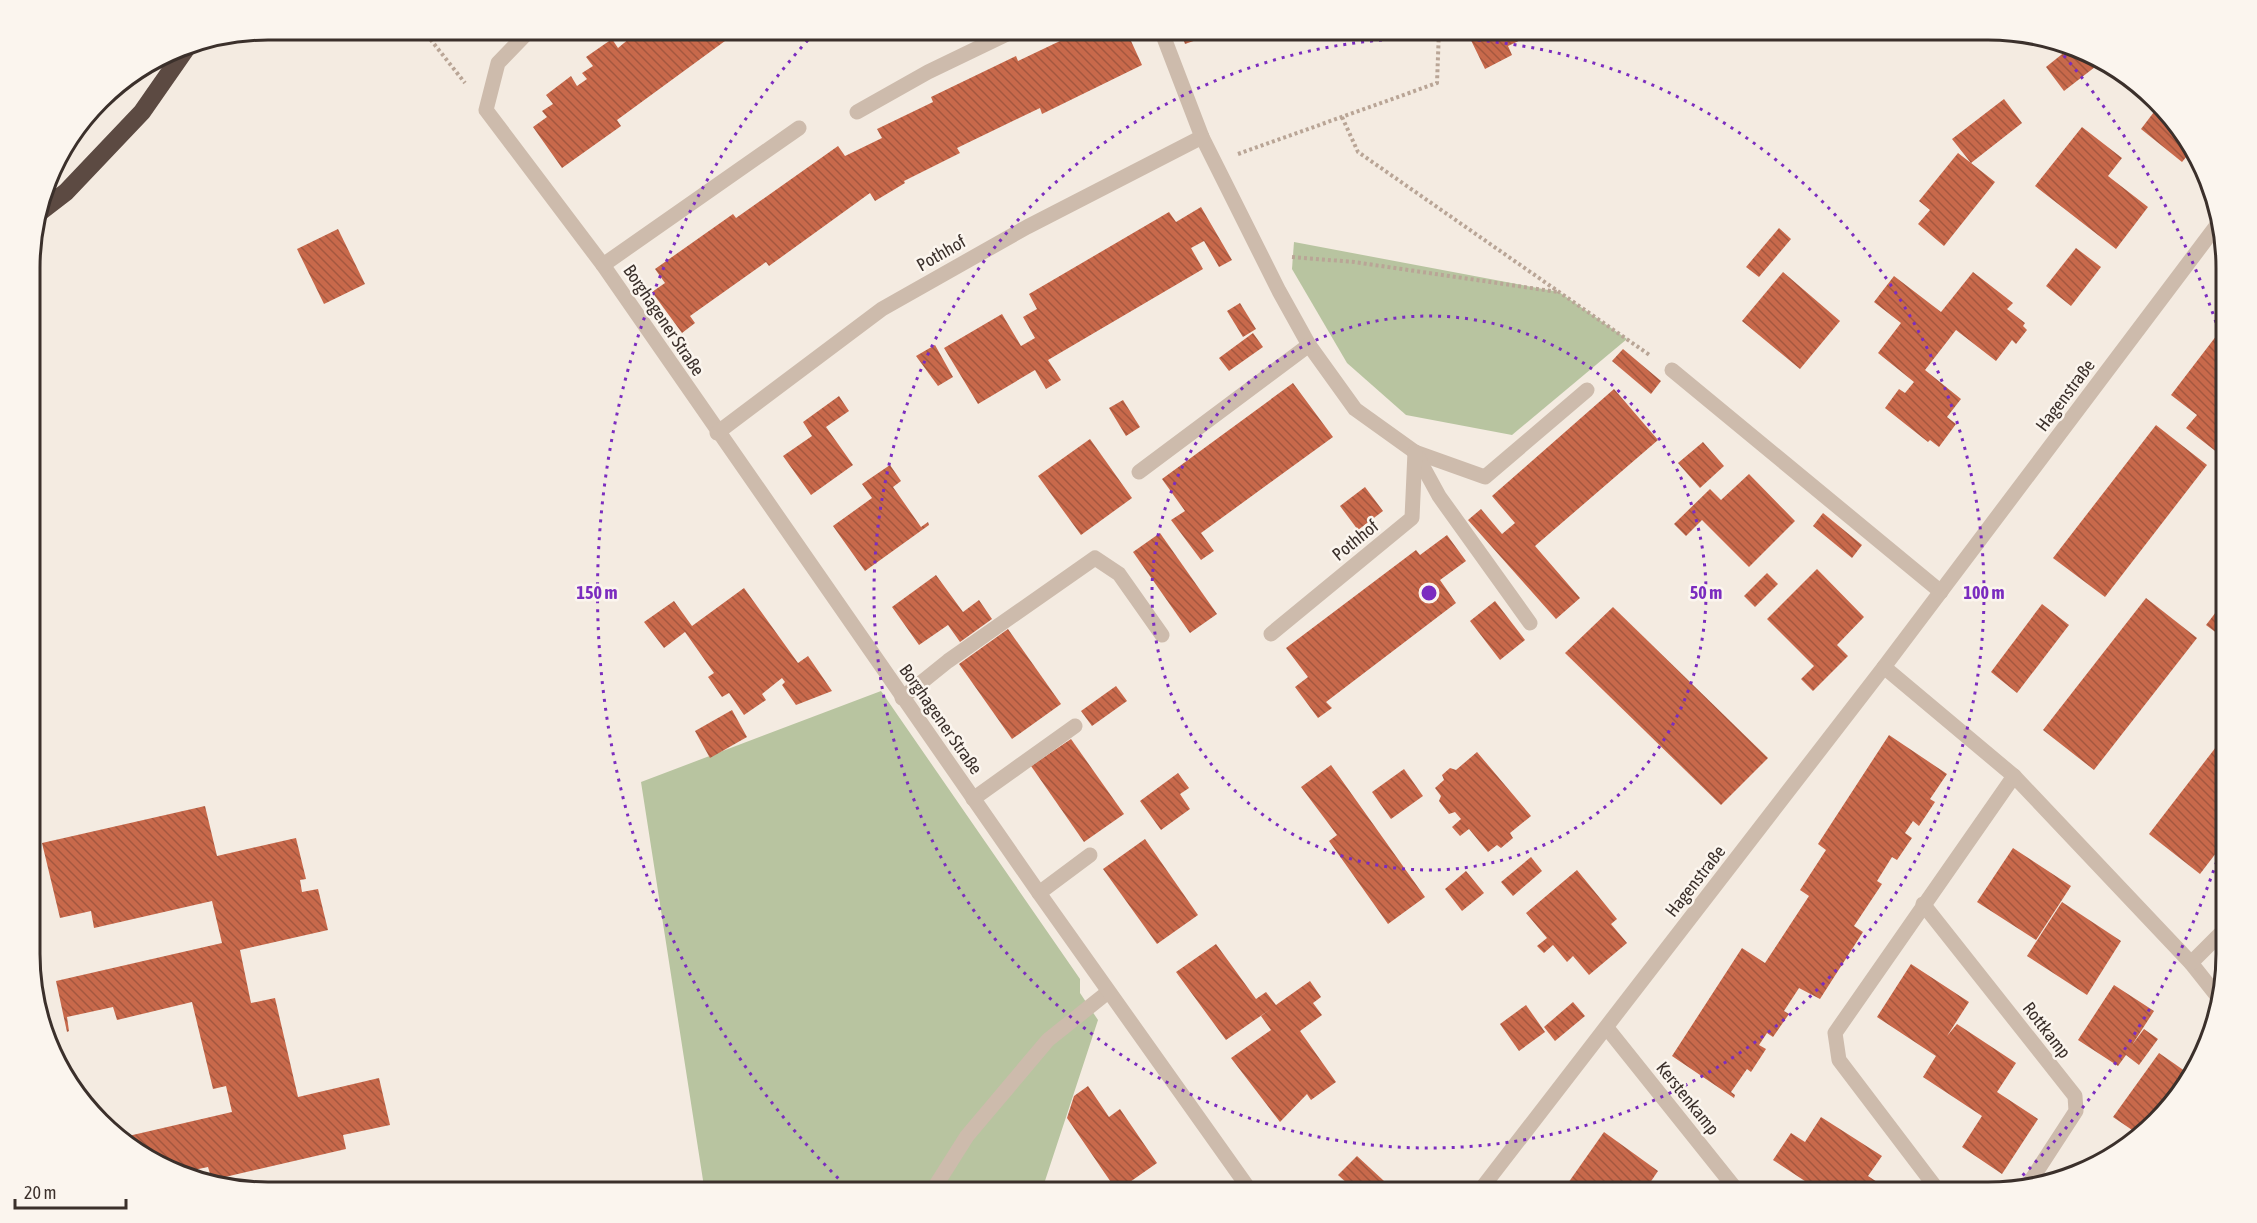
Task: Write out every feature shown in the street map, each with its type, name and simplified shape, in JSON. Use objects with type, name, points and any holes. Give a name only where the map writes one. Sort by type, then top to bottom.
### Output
[{"type":"highway","points":[[50,205],[66,192],[141,112],[175,61]]},
{"type":"street","points":[[486,110],[498,63],[520,40]]},
{"type":"street","points":[[857,112],[928,72],[994,40]]},
{"type":"street","points":[[1165,40],[1202,137],[1261,255],[1309,345],[1355,409],[1415,452],[1485,477],[1587,390]]},
{"type":"street","name":"Borghagener Straße","points":[[486,110],[603,265],[717,433],[1038,893],[1244,1182]]},
{"type":"street","name":"Borghagener Straße","points":[[603,265],[799,128]]},
{"type":"street","name":"Pothhof","points":[[717,433],[882,309],[1027,227],[1202,137]]},
{"type":"street","name":"Hagenstraße","points":[[1487,1182],[1884,667],[2213,230]]},
{"type":"street","points":[[1139,472],[1309,345]]},
{"type":"street","points":[[1672,370],[1941,592]]},
{"type":"street","points":[[1415,452],[1439,496],[1530,623]]},
{"type":"street","name":"Pothhof","points":[[1271,634],[1412,518],[1415,452]]},
{"type":"street","points":[[902,698],[948,661],[1095,558],[1119,574],[1162,635]]},
{"type":"street","points":[[1884,667],[2014,776],[2191,963],[2214,991]]},
{"type":"street","points":[[973,799],[1075,726]]},
{"type":"street","points":[[1933,1182],[1839,1060],[1835,1033],[2014,776]]},
{"type":"street","points":[[1038,893],[1090,855]]},
{"type":"street","name":"Rottkamp","points":[[1923,904],[2075,1096],[2076,1111],[2032,1178]]},
{"type":"street","points":[[2191,963],[2216,937]]},
{"type":"street","points":[[938,1182],[967,1136],[1048,1040],[1108,992]]},
{"type":"street","name":"Kerstenkamp","points":[[1607,1028],[1730,1182]]},
{"type":"path","points":[[431,40],[486,110]]},
{"type":"path","points":[[1215,162],[1437,83],[1439,40]]},
{"type":"path","points":[[1342,117],[1358,152],[1672,370]]},
{"type":"path","points":[[1261,255],[1354,262],[1560,292]]},
{"type":"green space","points":[[1294,242],[1559,292],[1627,339],[1512,435],[1406,415],[1347,363],[1292,269]]},
{"type":"green space","points":[[881,691],[1080,979],[1080,993],[1098,1020],[1045,1182],[703,1182],[641,782]]},
{"type":"building","points":[[611,40],[618,48],[628,40],[726,40],[617,120],[621,126],[562,168],[533,127],[547,117],[542,111],[553,104],[546,95],[571,76],[577,86],[587,79],[582,73],[593,66],[586,57]]},
{"type":"building","points":[[1062,40],[1131,40],[1142,65],[1042,114],[1040,108],[957,148],[960,153],[904,181],[905,183],[875,201],[870,193],[769,266],[766,262],[690,316],[695,323],[682,333],[652,292],[665,283],[655,269],[733,214],[736,218],[838,146],[845,156],[882,138],[877,129],[933,102],[931,97],[1016,56],[1018,61]]},
{"type":"building","points":[[1184,40],[1196,40],[1185,44]]},
{"type":"building","points":[[1471,40],[1521,40],[1508,46],[1512,55],[1485,69]]},
{"type":"building","points":[[2063,53],[2095,67],[2064,91],[2046,67]]},
{"type":"building","points":[[2004,99],[2022,123],[1971,163],[1952,139]]},
{"type":"building","points":[[2154,112],[2187,156],[2182,162],[2141,129]]},
{"type":"building","points":[[2082,127],[2122,158],[2108,176],[2148,207],[2116,249],[2035,186]]},
{"type":"building","points":[[1958,153],[1995,182],[1944,246],[1918,224],[1930,210],[1919,201]]},
{"type":"building","points":[[1201,207],[1232,260],[1219,267],[1204,241],[1191,248],[1203,269],[1048,360],[1061,380],[1046,389],[1035,370],[978,404],[944,348],[1002,314],[1021,346],[1035,338],[1023,317],[1037,309],[1029,294],[1169,212],[1176,222]]},
{"type":"building","points":[[1779,228],[1791,239],[1759,277],[1746,267]]},
{"type":"building","points":[[338,229],[365,284],[324,304],[297,249]]},
{"type":"building","points":[[2076,248],[2101,267],[2071,306],[2046,286]]},
{"type":"building","points":[[1783,272],[1840,321],[1800,369],[1742,321]]},
{"type":"building","points":[[1973,272],[2013,303],[2007,309],[2025,323],[2023,326],[2027,330],[2016,344],[2012,340],[1996,361],[1956,330],[1925,370],[1961,399],[1947,417],[1956,424],[1939,447],[1930,440],[1928,442],[1885,408],[1899,389],[1905,393],[1914,382],[1878,353],[1901,323],[1874,302],[1894,276],[1941,312]]},
{"type":"building","points":[[1240,303],[1256,329],[1243,337],[1227,311]]},
{"type":"building","points":[[1253,333],[1263,347],[1229,371],[1219,358]]},
{"type":"building","points":[[2216,336],[2216,452],[2186,428],[2197,415],[2171,395]]},
{"type":"building","points":[[935,345],[953,377],[938,386],[916,356]]},
{"type":"building","points":[[1623,349],[1661,381],[1651,394],[1612,361]]},
{"type":"building","points":[[1293,383],[1333,437],[1201,533],[1214,551],[1201,560],[1171,520],[1185,511],[1162,479]]},
{"type":"building","points":[[1614,389],[1658,440],[1535,546],[1580,598],[1556,619],[1468,520],[1481,509],[1502,534],[1515,523],[1492,496]]},
{"type":"building","points":[[839,396],[849,411],[826,427],[853,465],[811,495],[783,456],[812,436],[803,422]]},
{"type":"building","points":[[1123,400],[1140,427],[1126,436],[1109,408]]},
{"type":"building","points":[[2156,425],[2207,465],[2105,597],[2053,558]]},
{"type":"building","points":[[1090,439],[1132,498],[1081,535],[1038,476]]},
{"type":"building","points":[[1703,442],[1724,466],[1700,488],[1678,463]]},
{"type":"building","points":[[890,465],[901,481],[893,487],[921,527],[928,522],[929,525],[865,571],[833,526],[872,498],[862,484]]},
{"type":"building","points":[[1749,474],[1795,521],[1749,567],[1702,520],[1686,536],[1674,524],[1710,489],[1721,500]]},
{"type":"building","points":[[1365,487],[1383,511],[1358,530],[1340,506]]},
{"type":"building","points":[[1823,513],[1862,545],[1852,558],[1813,526]]},
{"type":"building","points":[[1160,533],[1217,614],[1190,633],[1133,552]]},
{"type":"building","points":[[1447,535],[1466,561],[1440,580],[1456,603],[1326,702],[1332,708],[1318,718],[1295,687],[1308,677],[1286,648],[1416,550],[1420,555]]},
{"type":"building","points":[[1817,569],[1864,617],[1837,645],[1848,656],[1813,691],[1801,679],[1814,666],[1767,619]]},
{"type":"building","points":[[1767,573],[1778,584],[1755,607],[1744,596]]},
{"type":"building","points":[[936,575],[963,612],[979,600],[992,619],[960,642],[948,625],[919,645],[892,607]]},
{"type":"building","points":[[744,588],[798,663],[808,656],[832,691],[796,705],[782,685],[785,682],[782,678],[762,694],[766,700],[744,715],[729,693],[722,697],[708,677],[714,673],[685,632],[664,648],[644,622],[674,601],[692,626]]},
{"type":"building","points":[[2146,598],[2197,638],[2094,770],[2043,730]]},
{"type":"building","points":[[1495,601],[1525,640],[1500,660],[1470,621]]},
{"type":"building","points":[[2042,604],[2069,625],[2017,693],[1991,672]]},
{"type":"building","points":[[1613,607],[1768,758],[1721,805],[1565,653]]},
{"type":"building","points":[[2216,612],[2216,632],[2206,625]]},
{"type":"building","points":[[1008,629],[1061,704],[1012,739],[959,664]]},
{"type":"building","points":[[1116,686],[1127,701],[1092,726],[1081,711]]},
{"type":"building","points":[[732,710],[747,737],[710,758],[695,731]]},
{"type":"building","points":[[1889,735],[1947,774],[1930,799],[1935,802],[1919,826],[1913,821],[1905,833],[1912,838],[1897,860],[1892,857],[1877,881],[1882,884],[1854,926],[1863,932],[1820,999],[1799,988],[1784,1011],[1789,1014],[1773,1037],[1767,1033],[1759,1045],[1766,1049],[1751,1072],[1747,1069],[1731,1092],[1735,1095],[1734,1098],[1672,1056],[1742,948],[1765,963],[1809,896],[1800,890],[1826,850],[1818,844]]},
{"type":"building","points":[[1071,739],[1124,814],[1084,842],[1031,766]]},
{"type":"building","points":[[2216,747],[2216,853],[2200,874],[2149,834]]},
{"type":"building","points":[[1477,752],[1531,816],[1510,833],[1513,838],[1501,848],[1497,845],[1488,852],[1469,829],[1460,836],[1452,827],[1461,819],[1455,812],[1449,814],[1439,801],[1441,796],[1435,788],[1444,780],[1442,775],[1450,768],[1456,770]]},
{"type":"building","points":[[1331,765],[1425,897],[1388,924],[1329,841],[1337,835],[1301,787]]},
{"type":"building","points":[[1404,769],[1423,796],[1391,819],[1372,792]]},
{"type":"building","points":[[1178,773],[1189,788],[1180,794],[1190,809],[1161,830],[1140,801]]},
{"type":"building","points":[[205,806],[217,856],[296,838],[306,879],[300,880],[302,892],[318,889],[328,930],[240,950],[251,1003],[275,998],[298,1097],[379,1078],[390,1125],[343,1135],[346,1149],[222,1178],[210,1175],[208,1167],[194,1170],[181,1165],[155,1152],[131,1135],[232,1112],[226,1086],[213,1089],[192,1002],[117,1020],[113,1007],[67,1017],[69,1031],[67,1032],[56,981],[222,943],[212,901],[94,928],[91,911],[60,918],[42,843]]},
{"type":"building","points":[[1145,839],[1198,915],[1157,944],[1103,869]]},
{"type":"building","points":[[2013,848],[2071,886],[2036,940],[1977,902]]},
{"type":"building","points":[[1531,857],[1542,871],[1513,896],[1501,882]]},
{"type":"building","points":[[1577,870],[1617,919],[1611,924],[1627,943],[1589,975],[1573,956],[1567,962],[1553,945],[1544,953],[1537,946],[1547,938],[1526,913]]},
{"type":"building","points":[[1466,871],[1484,893],[1462,911],[1445,889]]},
{"type":"building","points":[[2062,902],[2121,941],[2087,995],[2027,956]]},
{"type":"building","points":[[1216,944],[1256,999],[1266,992],[1276,1005],[1310,981],[1321,997],[1313,1003],[1322,1015],[1300,1031],[1336,1082],[1311,1100],[1307,1094],[1280,1122],[1231,1058],[1271,1030],[1261,1016],[1272,1008],[1226,1040],[1176,972]]},
{"type":"building","points":[[1911,964],[1969,1002],[1947,1036],[1957,1024],[2016,1063],[1997,1092],[2038,1119],[2002,1174],[1962,1147],[1982,1116],[1923,1077],[1936,1056],[1877,1017]]},
{"type":"building","points":[[2114,985],[2154,1011],[2132,1045],[2144,1029],[2158,1039],[2139,1065],[2126,1055],[2118,1066],[2078,1040]]},
{"type":"building","points":[[1573,1002],[1585,1016],[1555,1041],[1544,1027]]},
{"type":"building","points":[[1526,1005],[1545,1032],[1519,1051],[1500,1024]]},
{"type":"building","points":[[2159,1053],[2184,1071],[2160,1105],[2133,1131],[2113,1117]]},
{"type":"building","points":[[1088,1086],[1109,1117],[1120,1109],[1157,1163],[1130,1182],[1111,1182],[1067,1118],[1074,1096]]},
{"type":"building","points":[[1821,1117],[1882,1156],[1868,1176],[1877,1182],[1806,1182],[1773,1160],[1791,1133],[1805,1142]]},
{"type":"building","points":[[1604,1132],[1658,1171],[1650,1182],[1569,1182]]},
{"type":"building","points":[[1357,1156],[1385,1182],[1346,1182],[1338,1175]]}]
